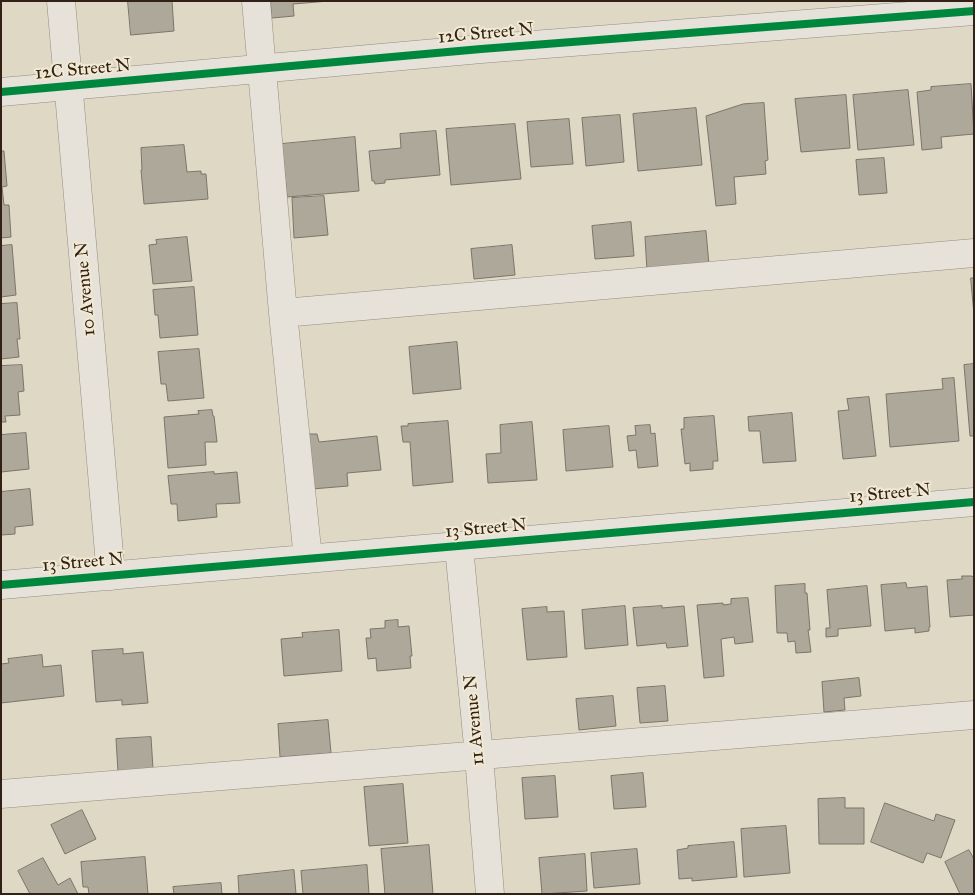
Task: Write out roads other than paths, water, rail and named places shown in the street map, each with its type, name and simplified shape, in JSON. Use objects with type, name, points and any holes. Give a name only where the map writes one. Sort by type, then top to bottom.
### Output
[{"type":"street","name":"10 Avenue N","points":[[61,1],[111,576]]},
{"type":"street","points":[[256,1],[283,313],[308,560]]},
{"type":"street","name":"12C Street N","points":[[1,92],[481,49],[974,11]]},
{"type":"street","points":[[283,313],[974,253]]},
{"type":"street","name":"13 Street N","points":[[1,585],[974,502]]},
{"type":"street","name":"11 Avenue N","points":[[459,547],[490,894]]},
{"type":"street","points":[[1,794],[974,715]]}]
